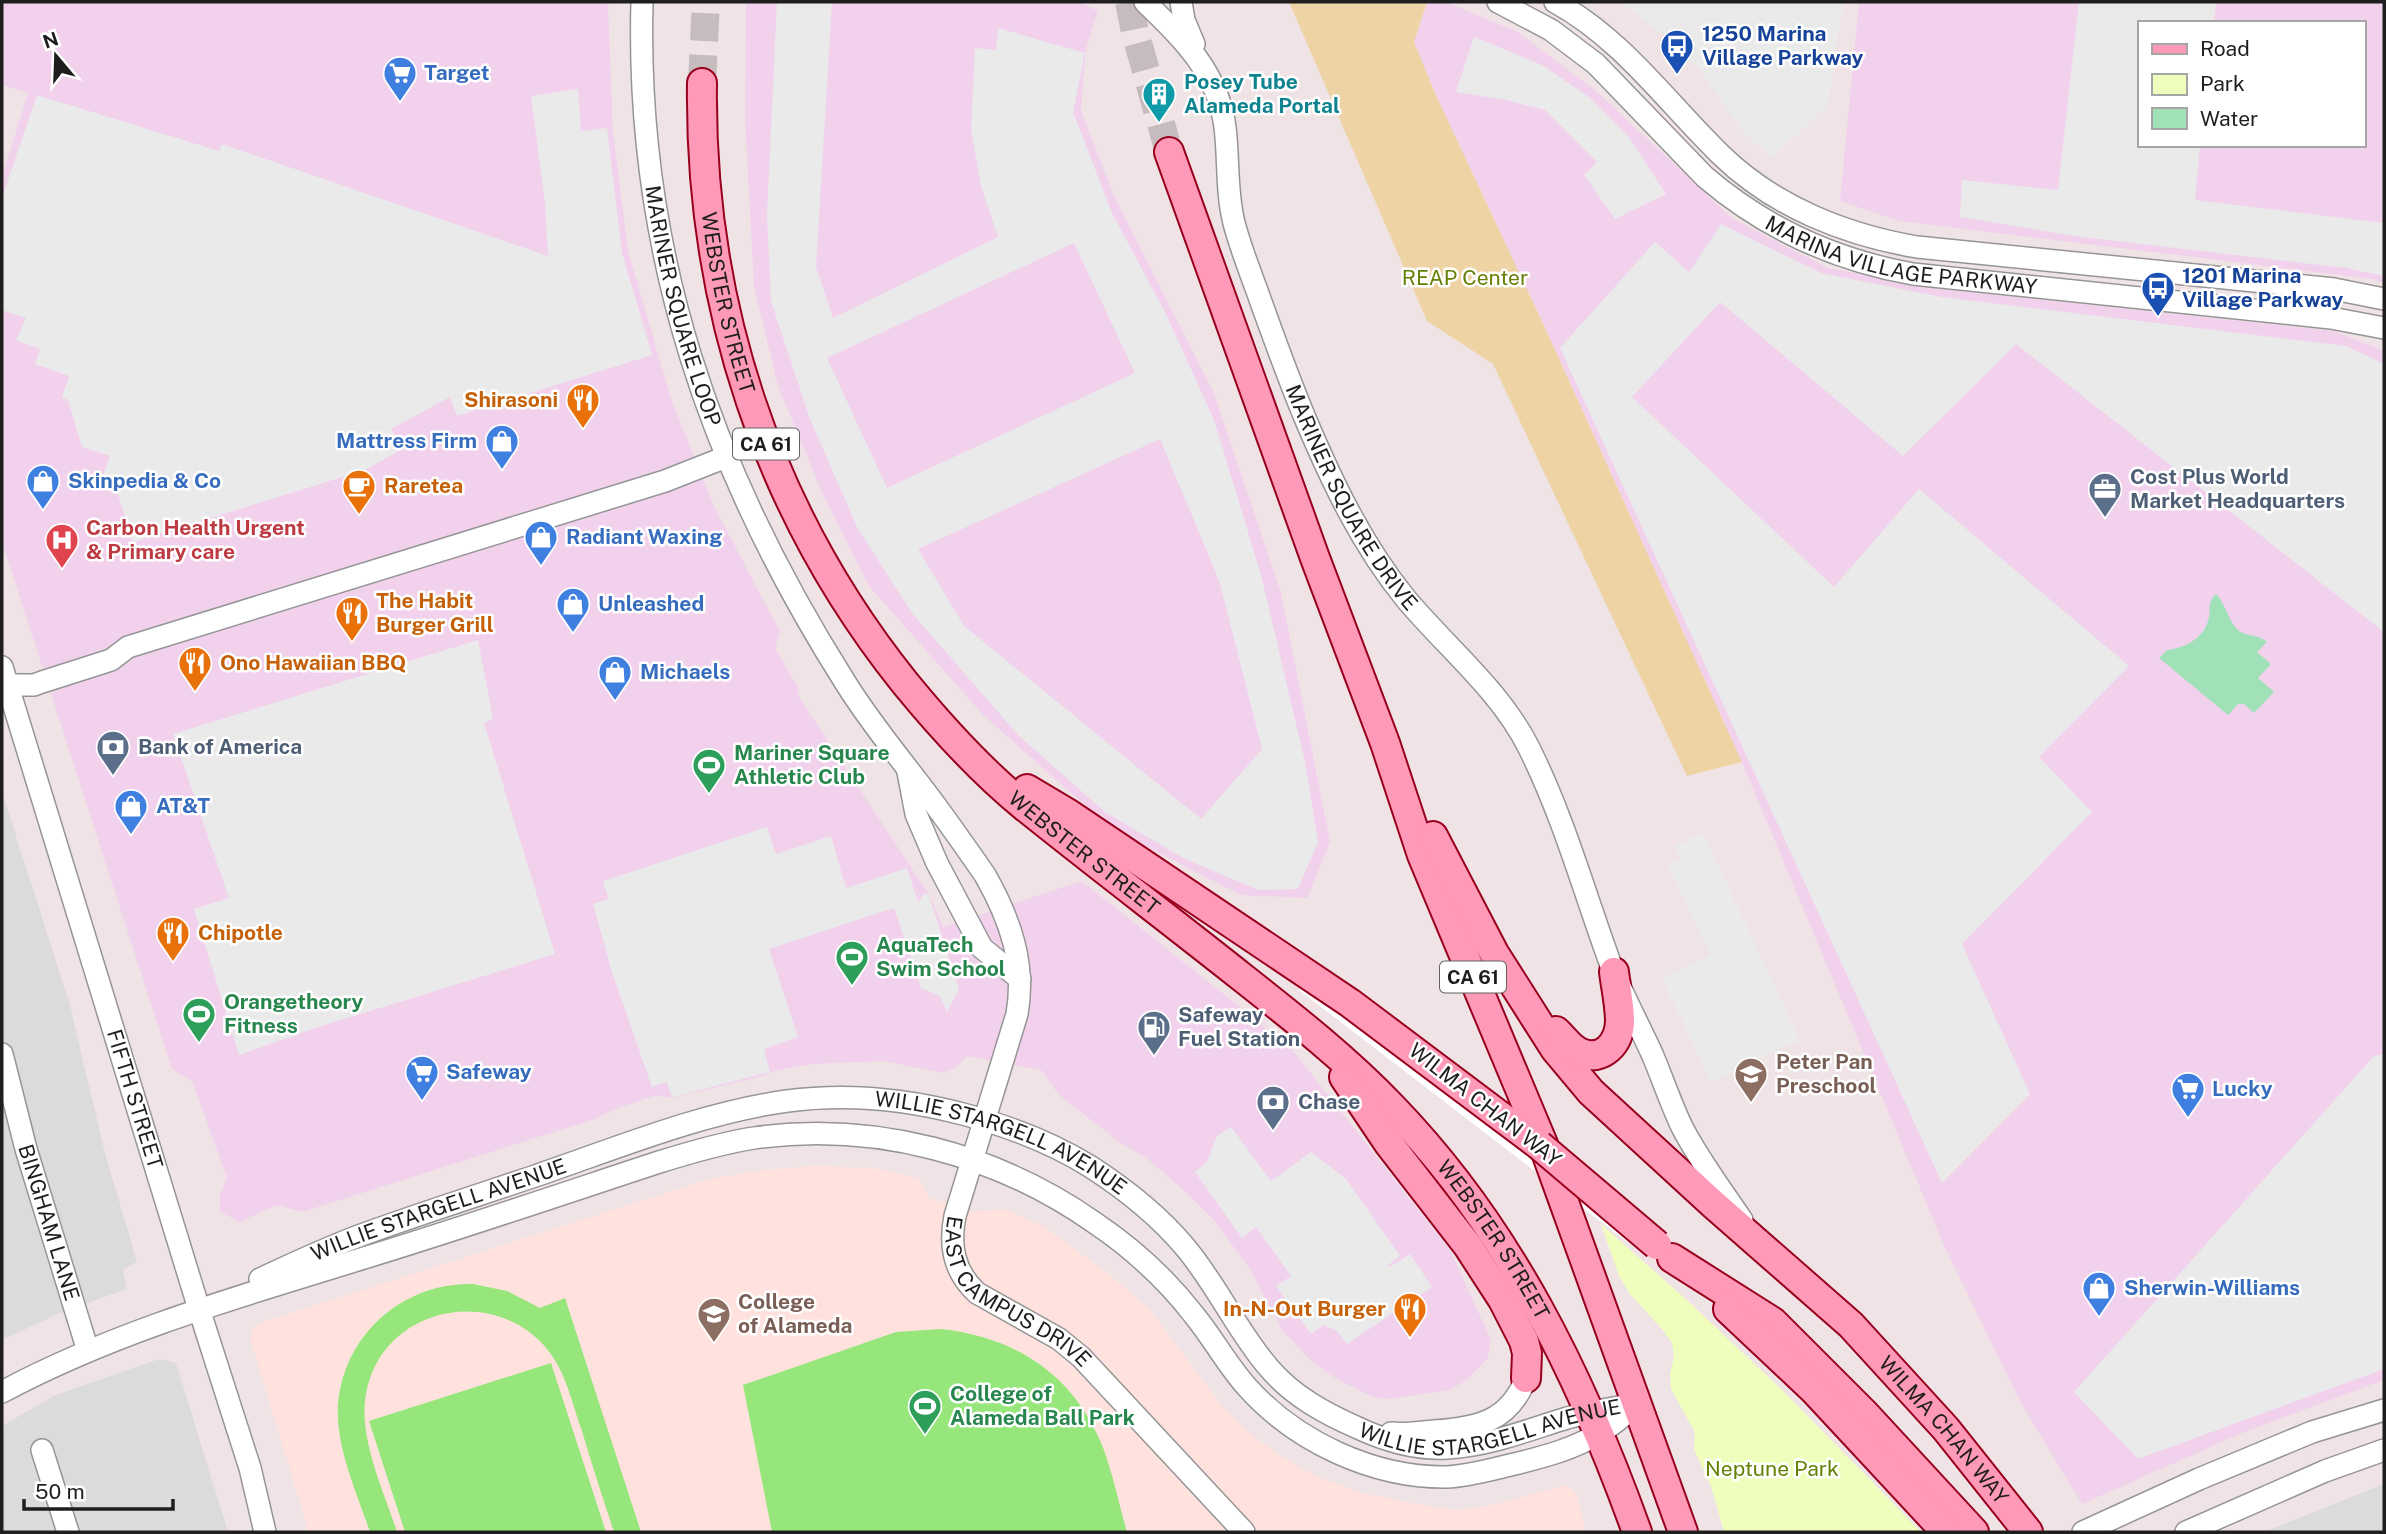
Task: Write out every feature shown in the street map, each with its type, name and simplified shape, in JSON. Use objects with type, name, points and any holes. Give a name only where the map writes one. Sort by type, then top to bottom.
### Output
[{"type":"main road","name":"WEBSTER STREET","points":[[702,83],[704,174],[717,274],[735,352],[766,444],[799,519],[845,600],[892,667],[965,751],[1021,804],[1316,1037],[1393,1108],[1432,1152],[1472,1203],[1543,1314],[1595,1423],[1637,1532]]},
{"type":"main road","name":"CA 61","points":[[1169,152],[1310,545],[1385,743],[1422,855],[1543,1144],[1683,1532]]},
{"type":"main road","points":[[1385,743],[1471,912],[1516,989],[1572,1048],[1582,1054],[1595,1056],[1612,1046],[1620,1025],[1614,972]]},
{"type":"main road","name":"WILMA CHAN WAY","points":[[965,751],[1069,814],[1308,974],[1499,1114],[1664,1252],[1814,1390],[1946,1532]]},
{"type":"main road","name":"WILMA CHAN WAY","points":[[1516,989],[1555,1049],[1591,1092],[1851,1325],[1889,1364],[1979,1468],[2028,1532]]},
{"type":"main road","points":[[1316,1037],[1389,1144],[1468,1246],[1503,1300],[1524,1340],[1527,1353],[1525,1378]]},
{"type":"main road","points":[[1664,1252],[1773,1322],[1865,1414],[1974,1532]]},
{"type":"street","name":"MARINER SQUARE LOOP","points":[[642,2],[644,116],[664,260],[685,344],[726,457],[763,537],[846,684],[985,875],[1011,928],[1020,979],[1020,997],[1014,1027],[972,1160]]},
{"type":"street","name":"MARINER SQUARE DRIVE","points":[[1145,2],[1200,59],[1212,80],[1221,104],[1225,128],[1227,182],[1237,233],[1286,369],[1353,521],[1389,577],[1512,718],[1528,747],[1563,831],[1614,972],[1682,1126],[1706,1168],[1762,1247]]},
{"type":"street","points":[[1181,2],[1184,20],[1200,59]]},
{"type":"street","name":"MARINA VILLAGE PARKWAY","points":[[1497,2],[1551,30],[1596,64],[1705,177],[1725,193],[1779,229],[1841,257],[1913,274],[2331,318],[2384,328]]},
{"type":"street","name":"MARINA VILLAGE PARKWAY","points":[[1555,2],[1614,44],[1741,173],[1791,205],[1850,232],[1917,247],[2334,289],[2384,299]]},
{"type":"street","points":[[4,679],[34,685],[111,660],[128,648],[665,481],[726,457]]},
{"type":"street","name":"FIFTH STREET","points":[[4,679],[250,1468],[265,1532]]},
{"type":"street","name":"MARINER SQUARE LOOP","points":[[906,767],[916,814],[937,863],[982,948],[1020,979]]},
{"type":"street","name":"BINGHAM LANE","points":[[2,1054],[26,1149],[88,1351]]},
{"type":"street","name":"WILLIE STARGELL AVENUE","points":[[199,1309],[246,1284],[368,1232],[646,1138],[756,1106],[821,1098],[855,1098],[921,1105],[985,1120],[1029,1135],[1073,1156],[1138,1201],[1185,1247],[1269,1367],[1306,1401],[1351,1425],[1395,1442],[1447,1448],[1595,1423]]},
{"type":"street","name":"WILLIE STARGELL AVENUE","points":[[2,1392],[88,1351],[199,1309],[375,1255],[690,1152],[754,1138],[814,1133],[862,1136],[936,1148],[1038,1188],[1070,1206],[1114,1237],[1171,1288],[1193,1313],[1240,1378],[1269,1408],[1313,1439],[1362,1463],[1390,1472],[1449,1477],[1490,1470],[1556,1453],[1595,1423],[1638,1404]]},
{"type":"street","name":"EAST CAMPUS DRIVE","points":[[972,1160],[955,1216],[951,1242],[957,1265],[969,1285],[987,1299],[1059,1339],[1081,1357],[1244,1532]]},
{"type":"street","points":[[1351,1425],[1397,1434],[1473,1426],[1498,1416],[1507,1408],[1516,1399],[1525,1378]]},
{"type":"street","points":[[2082,1532],[2312,1432],[2384,1410]]},
{"type":"street","points":[[42,1450],[68,1532]]},
{"type":"street","points":[[2186,1532],[2325,1471],[2384,1450]]},
{"type":"shaded area","points":[[2,2],[608,2],[613,131],[628,250],[671,399],[713,504],[780,632],[775,648],[799,689],[797,694],[930,896],[943,927],[1082,881],[1291,1048],[1450,1250],[1491,1340],[1488,1358],[1468,1379],[1450,1390],[1388,1399],[1373,1397],[1335,1378],[1307,1357],[1283,1331],[1251,1271],[1215,1221],[1177,1184],[1145,1157],[1119,1142],[1058,1094],[1041,1070],[967,1056],[957,1067],[944,1073],[883,1061],[813,1064],[671,1098],[657,1095],[595,1119],[302,1212],[277,1205],[239,1222],[220,1211],[220,1195],[227,1178],[192,1081],[172,1069],[2,542],[2,176],[28,93],[2,85]]},
{"type":"shaded area","points":[[746,2],[1080,2],[1098,11],[1086,48],[1081,110],[1113,194],[1214,393],[1281,593],[1330,842],[1307,898],[1241,895],[1112,829],[984,716],[868,585],[824,497],[778,386],[754,287],[745,118]]},
{"type":"shaded area","points":[[777,2],[832,2],[816,267],[833,318],[998,237],[981,186],[971,130],[975,48],[996,50],[998,28],[1085,53],[1073,112],[1112,213],[1166,314],[1214,420],[1261,575],[1305,762],[1318,842],[1298,889],[1259,890],[1185,859],[1105,812],[1018,735],[912,613],[858,529],[810,419],[771,301],[767,215]],"holes":[[[1074,243],[1135,373],[887,488],[827,358]],[[1160,439],[1219,580],[1262,749],[1201,819],[964,626],[918,549]]]},
{"type":"shaded area","points":[[1427,2],[1446,2],[1518,32],[1595,90],[1733,219],[1828,268],[1950,290],[2334,331],[2384,351],[2384,1380],[2242,1433],[2082,1504],[2021,1403],[1945,1248],[1742,762],[1434,91],[1414,42]]},
{"type":"shaded area","points":[[1621,2],[1843,2],[1828,105],[1772,158],[1743,132],[1702,72],[1674,43]]},
{"type":"shaded area","points":[[1859,2],[2384,2],[2384,283],[2372,279],[1899,221],[1840,201]]},
{"type":"shaded area","points":[[2079,2],[2216,2],[2214,21],[2138,21],[2138,147],[2200,147],[2195,200],[2384,223],[2384,276],[2346,268],[2074,236],[1960,217],[1962,180],[2058,190]]},
{"type":"shaded area","points":[[1474,37],[1542,65],[1589,97],[1628,136],[1666,194],[1615,219],[1584,175],[1597,162],[1545,110],[1456,92]]},
{"type":"shaded area","points":[[578,89],[581,131],[607,128],[622,253],[652,355],[457,416],[450,397],[391,429],[402,449],[365,470],[133,542],[118,494],[99,487],[110,456],[82,447],[68,400],[62,397],[69,376],[35,364],[40,349],[16,340],[26,318],[2,310],[2,198],[37,95],[219,151],[222,144],[548,256],[545,203],[531,96]]},
{"type":"shaded area","points":[[1721,224],[1821,273],[1942,297],[2346,346],[2384,364],[2384,632],[2016,344],[1903,456],[1720,302],[1632,397],[1834,587],[1919,489],[2129,666],[2039,757],[2092,812],[1962,944],[2030,1094],[1942,1183],[1560,348],[1655,242],[1689,272]]},
{"type":"shaded area","points":[[478,640],[493,719],[484,723],[555,954],[315,1028],[239,1055],[194,909],[229,898],[173,734]]},
{"type":"shaded area","points":[[2,792],[69,1002],[105,1153],[137,1262],[123,1270],[127,1289],[62,1312],[2,1340]]},
{"type":"shaded area","points":[[767,827],[776,854],[831,836],[846,888],[907,868],[918,902],[925,893],[929,896],[959,989],[947,1012],[940,996],[921,988],[894,908],[769,949],[798,1037],[764,1049],[770,1072],[672,1097],[667,1082],[652,1087],[612,972],[593,904],[609,899],[603,881]]},
{"type":"shaded area","points":[[1703,833],[1800,1040],[1711,1082],[1662,978],[1710,955],[1668,865],[1680,859],[1675,846]]},
{"type":"shaded area","points":[[2384,1054],[2384,1369],[2138,1459],[2074,1392],[2374,1056]]},
{"type":"shaded area","points":[[1231,1127],[1271,1181],[1311,1152],[1346,1179],[1400,1256],[1388,1265],[1390,1267],[1410,1254],[1432,1287],[1347,1344],[1336,1330],[1324,1325],[1311,1334],[1276,1286],[1291,1276],[1256,1227],[1242,1238],[1195,1172],[1207,1162],[1217,1136]]},
{"type":"shaded area","name":"College of Alameda","points":[[815,1166],[871,1168],[907,1175],[920,1180],[929,1198],[973,1211],[1007,1210],[1043,1226],[1110,1275],[1150,1310],[1222,1406],[1252,1435],[1280,1456],[1316,1476],[1362,1493],[1460,1510],[1488,1506],[1565,1486],[1572,1489],[1578,1497],[1585,1532],[309,1532],[250,1338],[252,1328],[263,1322],[710,1179],[764,1170]]},
{"type":"shaded area","points":[[159,1359],[176,1363],[228,1532],[2,1532],[2,1426],[53,1396]]},
{"type":"shaded area","points":[[2384,1484],[2384,1532],[2264,1532]]},
{"type":"green space","name":"REAP Center","points":[[1289,2],[1427,2],[1414,42],[1434,91],[1742,762],[1687,776],[1493,364],[1427,321]]},
{"type":"green space","name":"Neptune Park","points":[[1601,1224],[1785,1393],[1921,1532],[1724,1532],[1711,1486],[1694,1449],[1695,1432],[1671,1389],[1670,1375],[1674,1356],[1672,1343],[1630,1294],[1619,1276]]},
{"type":"green space","points":[[473,1284],[507,1291],[540,1308],[565,1298],[641,1532],[614,1532],[568,1388],[554,1358],[524,1328],[498,1316],[470,1312],[442,1315],[415,1325],[393,1341],[376,1365],[366,1394],[366,1428],[374,1464],[397,1532],[370,1532],[350,1476],[339,1433],[340,1391],[347,1366],[360,1342],[376,1322],[397,1306],[420,1294],[446,1286]]},
{"type":"green space","name":"College of Alameda Ball Park","points":[[941,1329],[989,1339],[1011,1348],[1032,1359],[1067,1389],[1082,1408],[1100,1441],[1127,1532],[772,1532],[743,1385],[896,1332]]},
{"type":"green space","points":[[551,1363],[606,1532],[405,1532],[369,1421]]},
{"type":"water","points":[[2216,594],[2237,629],[2267,642],[2257,652],[2271,664],[2258,678],[2274,692],[2254,713],[2244,704],[2238,704],[2228,715],[2159,658],[2167,650],[2186,645],[2202,633],[2208,621],[2211,601]]},
{"type":"pier","points":[[1317,966],[1667,1236],[1643,1254],[1299,990]]},
{"type":"tunnel","points":[[702,83],[706,2]]},
{"type":"tunnel","points":[[1129,2],[1169,152]]},
{"type":"place","name":"1250 Marina Village Parkway","points":[[1677,76]]},
{"type":"place","name":"Target","points":[[400,103]]},
{"type":"place","name":"Posey Tube Alameda Portal","points":[[1159,124]]},
{"type":"place","name":"1201 Marina Village Parkway","points":[[2158,318]]},
{"type":"place","name":"Shirasoni","points":[[583,430]]},
{"type":"place","name":"Mattress Firm","points":[[502,471]]},
{"type":"place","name":"Skinpedia & Co","points":[[43,511]]},
{"type":"place","name":"Raretea","points":[[359,516]]},
{"type":"place","name":"Cost Plus World Market Headquarters","points":[[2105,519]]},
{"type":"place","name":"Radiant Waxing","points":[[541,567]]},
{"type":"place","name":"Carbon Health Urgent & Primary care","points":[[62,570]]},
{"type":"place","name":"Unleashed","points":[[573,634]]},
{"type":"place","name":"The Habit Burger Grill","points":[[352,643]]},
{"type":"place","name":"Ono Hawaiian BBQ","points":[[195,693]]},
{"type":"place","name":"Michaels","points":[[615,702]]},
{"type":"place","name":"Bank of America","points":[[113,777]]},
{"type":"place","name":"Mariner Square Athletic Club","points":[[709,795]]},
{"type":"place","name":"AT&T","points":[[131,836]]},
{"type":"place","name":"Chipotle","points":[[173,963]]},
{"type":"place","name":"AquaTech Swim School","points":[[852,987]]},
{"type":"place","name":"Orangetheory Fitness","points":[[199,1044]]},
{"type":"place","name":"Safeway Fuel Station","points":[[1154,1057]]},
{"type":"place","name":"Safeway","points":[[422,1102]]},
{"type":"place","name":"Peter Pan Preschool","points":[[1751,1104]]},
{"type":"place","name":"Lucky","points":[[2188,1119]]},
{"type":"place","name":"Chase","points":[[1273,1132]]},
{"type":"place","name":"Sherwin-Williams","points":[[2099,1318]]},
{"type":"place","name":"In-N-Out Burger","points":[[1410,1339]]},
{"type":"place","name":"College of Alameda","points":[[714,1344]]},
{"type":"place","name":"College of Alameda Ball Park","points":[[925,1436]]}]
